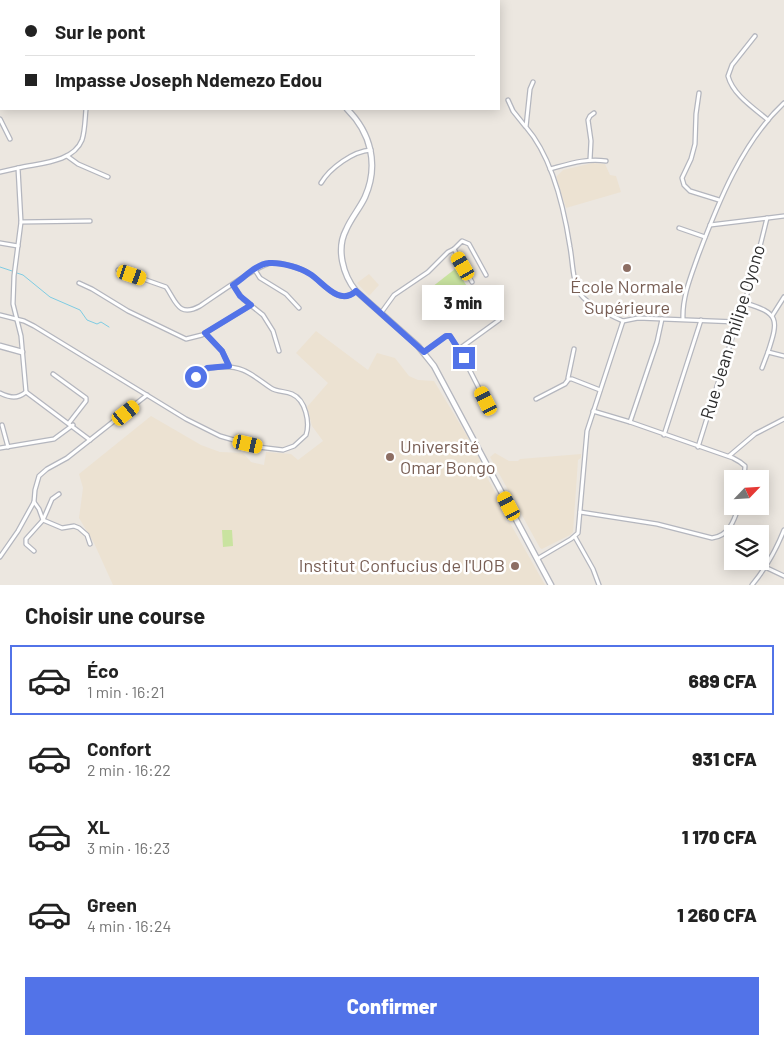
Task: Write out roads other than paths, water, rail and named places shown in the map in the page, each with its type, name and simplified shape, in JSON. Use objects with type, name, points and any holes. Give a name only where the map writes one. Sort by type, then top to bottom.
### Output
[{"type":"main road","points":[[353,111],[363,127],[371,150],[370,173],[366,193],[346,230],[342,244],[345,272],[356,291],[424,352],[434,366],[551,585]]},
{"type":"main road","points":[[0,346],[22,352]]},
{"type":"street","points":[[755,36],[732,65],[728,76],[732,88],[768,120]]},
{"type":"street","points":[[526,127],[530,89],[533,82]]},
{"type":"street","points":[[699,93],[695,144],[691,159],[682,178],[686,189],[719,200]]},
{"type":"street","points":[[508,100],[513,111],[537,140],[549,164],[567,229],[574,280],[586,300],[615,318],[623,320],[631,318],[737,322]]},
{"type":"street","points":[[683,319],[686,290],[719,200],[753,139],[784,102]]},
{"type":"street","points":[[0,172],[67,156],[75,151],[81,141],[86,110]]},
{"type":"street","points":[[590,160],[591,141],[588,120],[594,113]]},
{"type":"street","points":[[0,119],[10,139]]},
{"type":"street","points":[[321,183],[338,164],[357,153],[371,150]]},
{"type":"street","points":[[67,156],[78,164],[108,177]]},
{"type":"street","points":[[550,169],[570,162],[606,161]]},
{"type":"street","points":[[18,168],[21,222],[13,296],[26,392],[73,425],[90,440]]},
{"type":"street","points":[[710,225],[784,216]]},
{"type":"street","name":"Rue Jean Philipe Oyono","points":[[698,447],[737,322],[745,303],[767,218]]},
{"type":"street","points":[[21,222],[90,222]]},
{"type":"street","points":[[679,228],[705,238]]},
{"type":"street","points":[[381,313],[394,295],[428,272],[462,241],[467,242],[486,275]]},
{"type":"street","points":[[0,243],[18,246]]},
{"type":"street","points":[[454,250],[472,282]]},
{"type":"street","points":[[118,270],[166,287],[174,302],[186,310],[200,306],[264,264],[278,263],[309,273],[334,294],[348,295],[356,291]]},
{"type":"street","points":[[255,270],[260,278],[286,294],[299,308]]},
{"type":"street","points":[[79,283],[128,311],[178,336],[188,339],[205,333],[251,305]]},
{"type":"street","points":[[233,285],[240,296],[260,312],[266,320],[276,336],[279,351]]},
{"type":"street","points":[[772,316],[784,297]]},
{"type":"street","points":[[745,303],[766,310],[772,316],[775,332],[762,368]]},
{"type":"street","points":[[0,315],[24,321],[147,396],[220,436],[238,442],[283,450],[292,448],[302,440],[307,432],[308,422],[302,406],[296,397],[274,389],[247,372],[229,366],[207,368],[196,377]]},
{"type":"street","points":[[630,422],[657,342],[662,319]]},
{"type":"street","points":[[459,349],[499,320]]},
{"type":"street","points":[[537,559],[575,537],[580,512],[586,443],[593,411],[623,320]]},
{"type":"street","points":[[664,435],[701,320]]},
{"type":"street","points":[[205,333],[222,351],[229,366]]},
{"type":"street","points":[[424,352],[446,336],[450,336],[459,349],[489,408]]},
{"type":"street","points":[[536,399],[565,384],[568,379],[574,349]]},
{"type":"street","points":[[768,352],[784,356]]},
{"type":"street","points":[[53,374],[86,398],[86,402],[69,423]]},
{"type":"street","points":[[568,379],[600,390]]},
{"type":"street","points":[[0,393],[16,398],[26,392]]},
{"type":"street","points":[[0,557],[34,502],[36,482],[43,472],[67,458],[147,396]]},
{"type":"street","points":[[593,411],[729,456],[743,464],[745,470]]},
{"type":"street","points":[[729,456],[754,434],[784,419]]},
{"type":"street","points":[[2,425],[8,447]]},
{"type":"street","points":[[0,448],[54,439],[73,425]]},
{"type":"street","points":[[34,551],[26,544],[26,540],[42,520],[49,503],[59,494]]},
{"type":"street","points":[[34,502],[39,509],[42,520]]},
{"type":"street","points":[[580,512],[657,524],[712,538],[726,534],[735,515]]},
{"type":"street","points":[[42,520],[62,528],[74,526],[79,528],[86,535],[90,544]]},
{"type":"street","points":[[769,561],[784,530]]},
{"type":"street","points":[[575,537],[593,569],[599,585]]},
{"type":"street","points":[[752,585],[763,570]]},
{"type":"street","points":[[769,570],[784,576]]},
{"type":"waterway","points":[[0,267],[12,271]]},
{"type":"waterway","points":[[17,273],[23,275],[50,297],[80,310],[87,320],[97,324],[101,322],[109,327]]},
{"type":"place","name":"École Normale Supérieure","points":[[627,268]]},
{"type":"place","name":"Université Omar Bongo","points":[[390,457]]},
{"type":"place","name":"Institut Confucius de l'UOB","points":[[515,566]]}]
